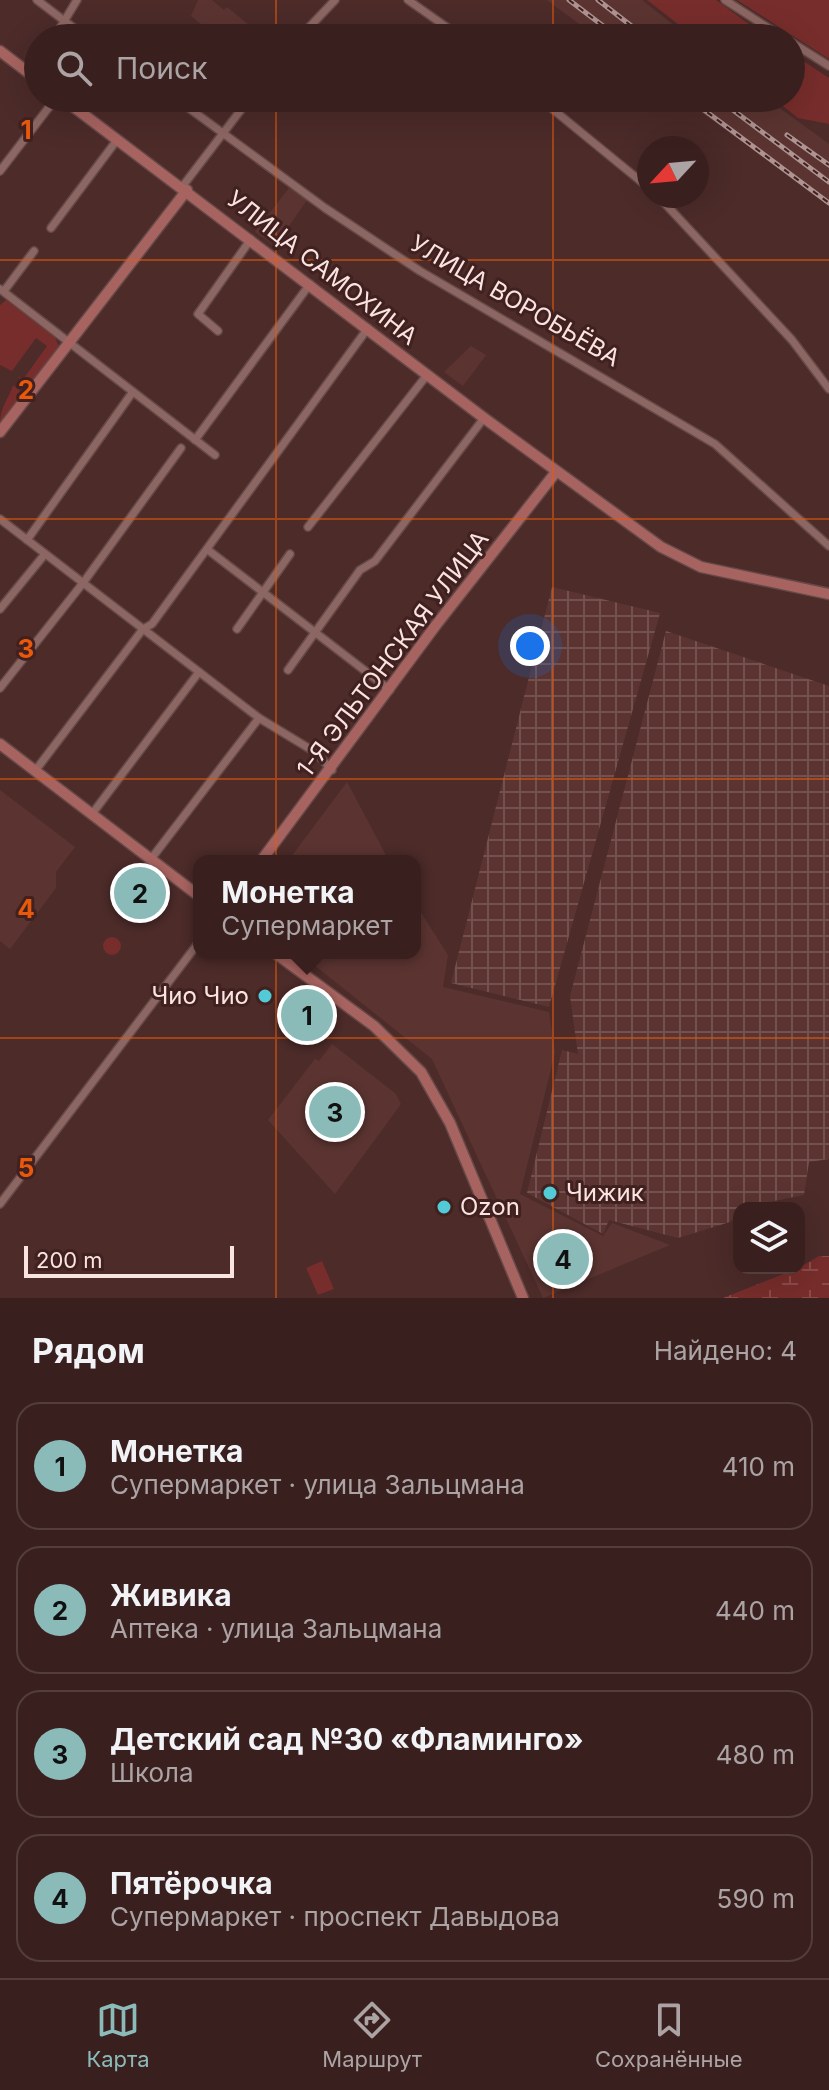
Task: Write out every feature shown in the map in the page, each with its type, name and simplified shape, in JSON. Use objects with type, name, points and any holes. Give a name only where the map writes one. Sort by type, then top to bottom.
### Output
[{"type":"street","points":[[37,0],[66,23]]},
{"type":"street","points":[[66,23],[67,13],[77,0]]},
{"type":"street","points":[[312,24],[335,0]]},
{"type":"street","points":[[408,0],[442,24]]},
{"type":"street","points":[[725,0],[762,24]]},
{"type":"street","points":[[805,51],[829,66]]},
{"type":"street","points":[[1,53],[24,70]]},
{"type":"street","points":[[0,171],[48,112]]},
{"type":"street","name":"УЛИЦА САМОХИНА","points":[[78,112],[184,188],[556,472],[682,559],[701,567],[829,594]]},
{"type":"street","name":"УЛИЦА ВОРОБЬЁВА","points":[[195,112],[325,208],[420,271],[715,444],[829,546]]},
{"type":"street","points":[[0,432],[239,112]]},
{"type":"street","points":[[556,112],[637,178]]},
{"type":"street","points":[[51,228],[117,140]]},
{"type":"street","points":[[669,208],[792,340],[829,389]]},
{"type":"street","points":[[218,331],[198,314],[251,239]]},
{"type":"street","points":[[34,251],[2,290],[70,339],[76,348],[132,393],[215,455]]},
{"type":"street","points":[[195,440],[310,284]]},
{"type":"street","points":[[35,771],[143,629],[152,624],[208,550],[368,328]]},
{"type":"street","points":[[308,527],[427,375]]},
{"type":"street","points":[[27,540],[132,393]]},
{"type":"street","points":[[288,670],[360,570],[375,561],[484,418]]},
{"type":"street","points":[[0,688],[83,583],[181,448]]},
{"type":"street","name":"1-Я ЭЛЬТОНСКАЯ УЛИЦА","points":[[266,855],[556,472]]},
{"type":"street","points":[[0,519],[259,718],[315,752],[332,770]]},
{"type":"street","points":[[208,550],[390,690]]},
{"type":"street","points":[[0,609],[45,554]]},
{"type":"street","points":[[237,629],[290,554]]},
{"type":"street","points":[[92,814],[199,672]]},
{"type":"street","points":[[151,859],[259,718]]},
{"type":"street","points":[[0,744],[193,891]]},
{"type":"street","points":[[0,1204],[193,950]]},
{"type":"street","points":[[283,959],[374,1026],[421,1072],[450,1123],[523,1298]]},
{"type":"shaded area","points":[[198,0],[212,0],[224,10],[227,7],[248,24],[201,24],[191,16]]},
{"type":"shaded area","points":[[547,0],[642,0],[672,24],[579,24]]},
{"type":"shaded area","points":[[701,112],[785,112],[829,144],[829,204]]},
{"type":"shaded area","points":[[289,188],[307,200],[275,246],[255,232]]},
{"type":"shaded area","points":[[471,346],[486,355],[463,386],[444,372]]},
{"type":"shaded area","points":[[552,587],[660,613],[549,1007],[451,983]]},
{"type":"shaded area","points":[[666,631],[829,686],[829,1159],[809,1162],[804,1195],[769,1202],[733,1202],[733,1219],[730,1222],[678,1238],[609,1220],[603,1234],[527,1193],[562,1050],[578,1054],[570,996]]},
{"type":"shaded area","points":[[347,782],[386,855],[292,855]]},
{"type":"shaded area","points":[[0,790],[75,847],[56,872],[56,888],[10,949],[0,941]]},
{"type":"shaded area","points":[[421,912],[448,955],[443,987],[549,1012],[555,1053],[520,1194],[603,1236],[612,1223],[670,1245],[543,1298],[432,1059],[307,959],[421,959]]},
{"type":"shaded area","points":[[332,1044],[396,1094],[401,1104],[335,1194],[268,1120],[315,1059],[319,1061]]},
{"type":"green space","points":[[647,0],[716,0],[749,24],[678,24]]},
{"type":"green space","points":[[737,0],[829,0],[829,59],[805,44],[805,24],[774,24]]},
{"type":"green space","points":[[805,62],[829,78],[829,124],[798,118],[790,112],[805,112]]},
{"type":"green space","points":[[6,300],[55,337],[59,347],[28,388],[18,377],[24,378],[47,346],[36,338],[12,371],[0,365],[0,305]]},
{"type":"green space","points":[[13,385],[23,393],[0,423],[3,407]]},
{"type":"green space","points":[[112,937],[121,946],[112,955],[103,946]]},
{"type":"green space","points":[[819,1256],[829,1256],[829,1298],[723,1298],[784,1274],[805,1274],[805,1264]]},
{"type":"green space","points":[[322,1261],[334,1289],[318,1295],[306,1268]]},
{"type":"railway","points":[[569,0],[601,24]]},
{"type":"railway","points":[[598,0],[629,24]]},
{"type":"railway","points":[[707,112],[829,203]]},
{"type":"railway","points":[[736,112],[829,182]]},
{"type":"railway","points":[[787,135],[829,165]]},
{"type":"place","name":"Живика","points":[[140,893]]},
{"type":"place","name":"Чио Чио","points":[[265,996]]},
{"type":"place","name":"Монетка","points":[[307,1015]]},
{"type":"place","name":"Детский сад №30 «Фламинго»","points":[[335,1112]]},
{"type":"place","name":"Чижик","points":[[550,1193]]},
{"type":"place","name":"Ozon","points":[[444,1207]]},
{"type":"place","name":"Пятёрочка","points":[[563,1259]]}]
